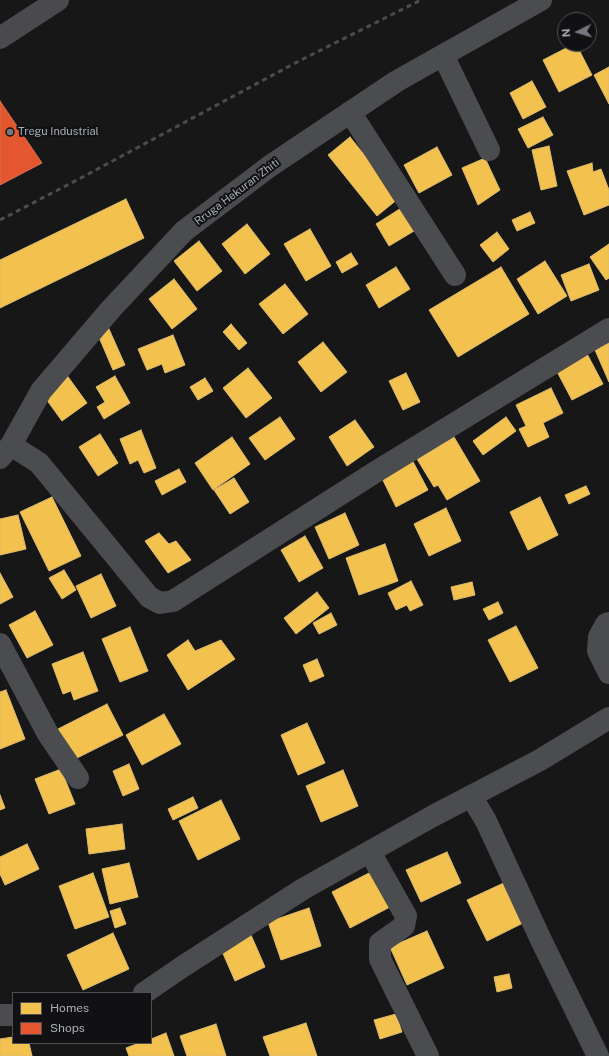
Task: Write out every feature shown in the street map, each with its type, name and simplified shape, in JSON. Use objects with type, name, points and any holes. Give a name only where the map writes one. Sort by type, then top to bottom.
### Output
[{"type":"main road","points":[[0,38],[58,0]]},
{"type":"street","name":"Rruga Hekuran Zhiti","points":[[5,452],[41,391],[111,309],[184,231],[270,166],[397,81],[541,0]]},
{"type":"street","points":[[443,55],[489,150]]},
{"type":"street","points":[[350,112],[455,275]]},
{"type":"street","points":[[5,452],[39,463],[149,597],[160,603],[173,601],[377,471],[609,329]]},
{"type":"street","points":[[609,623],[606,624],[599,637],[598,651],[609,673]]},
{"type":"street","points":[[0,644],[48,734],[78,778]]},
{"type":"street","points":[[145,992],[303,889],[432,816],[540,760],[609,718]]},
{"type":"street","points":[[472,796],[486,821],[541,940],[598,1056]]},
{"type":"street","points":[[370,852],[406,916],[404,926],[380,943],[380,959],[428,1056]]},
{"type":"street","points":[[0,1015],[12,1015]]},
{"type":"building: Homes","points":[[558,52],[580,52],[592,75],[559,92],[543,60]]},
{"type":"building: Homes","points":[[609,67],[609,104],[594,75]]},
{"type":"building: Homes","points":[[532,81],[546,107],[523,119],[510,93]]},
{"type":"building: Homes","points":[[543,117],[553,135],[528,148],[518,129]]},
{"type":"building: Homes","points":[[350,137],[399,198],[377,216],[328,155]]},
{"type":"building: Homes","points":[[549,146],[557,186],[541,190],[532,150]]},
{"type":"building: Homes","points":[[437,147],[452,175],[419,193],[404,165]]},
{"type":"building: Homes","points":[[485,158],[500,190],[478,205],[462,168]]},
{"type":"building: Homes","points":[[592,163],[593,172],[601,169],[609,190],[609,205],[584,215],[567,171]]},
{"type":"building: Homes","points":[[126,199],[144,238],[0,308],[0,260]]},
{"type":"building: Homes","points":[[406,205],[419,228],[389,246],[376,224]]},
{"type":"building: Homes","points":[[530,212],[535,223],[517,231],[512,220]]},
{"type":"building: Homes","points":[[247,224],[270,254],[245,274],[222,244]]},
{"type":"building: Homes","points":[[310,229],[331,266],[306,281],[284,244]]},
{"type":"building: Homes","points":[[497,232],[509,249],[493,262],[480,245]]},
{"type":"building: Homes","points":[[199,241],[222,271],[197,291],[174,261]]},
{"type":"building: Homes","points":[[609,244],[609,278],[606,280],[590,257]]},
{"type":"building: Homes","points":[[351,253],[358,264],[342,273],[336,262]]},
{"type":"building: Homes","points":[[545,261],[567,296],[538,314],[517,279]]},
{"type":"building: Homes","points":[[589,264],[599,290],[571,301],[561,275]]},
{"type":"building: Homes","points":[[396,267],[410,289],[379,308],[366,285]]},
{"type":"building: Homes","points":[[501,267],[529,314],[458,357],[429,310]]},
{"type":"building: Homes","points":[[174,279],[197,309],[172,329],[149,299]]},
{"type":"building: Homes","points":[[285,284],[308,314],[283,334],[259,304]]},
{"type":"building: Homes","points":[[231,324],[247,343],[239,350],[223,332]]},
{"type":"building: Homes","points":[[109,329],[125,365],[113,370],[98,335]]},
{"type":"building: Homes","points":[[173,335],[185,365],[165,373],[162,364],[147,370],[138,349]]},
{"type":"building: Homes","points":[[323,342],[347,372],[321,392],[298,362]]},
{"type":"building: Homes","points":[[609,343],[609,382],[595,350]]},
{"type":"building: Homes","points":[[585,350],[603,384],[572,400],[554,366]]},
{"type":"building: Homes","points":[[248,368],[272,398],[246,418],[223,388]]},
{"type":"building: Homes","points":[[406,373],[420,402],[403,410],[389,381]]},
{"type":"building: Homes","points":[[66,374],[87,403],[62,421],[41,392]]},
{"type":"building: Homes","points":[[115,376],[130,403],[104,419],[97,407],[105,402],[96,387]]},
{"type":"building: Homes","points":[[205,378],[213,391],[198,400],[190,387]]},
{"type":"building: Homes","points":[[551,388],[563,413],[543,423],[549,437],[528,447],[519,429],[526,426],[516,405]]},
{"type":"building: Homes","points":[[280,417],[295,439],[265,460],[249,438]]},
{"type":"building: Homes","points":[[506,417],[516,431],[483,455],[473,441]]},
{"type":"building: Homes","points":[[355,420],[374,447],[347,466],[329,437]]},
{"type":"building: Homes","points":[[141,430],[156,468],[144,473],[138,460],[130,464],[120,439]]},
{"type":"building: Homes","points":[[100,434],[118,463],[98,476],[79,447]]},
{"type":"building: Homes","points":[[232,437],[250,464],[213,490],[195,463]]},
{"type":"building: Homes","points":[[454,437],[480,481],[447,500],[438,485],[434,487],[417,459]]},
{"type":"building: Homes","points":[[410,456],[428,490],[396,507],[379,472]]},
{"type":"building: Homes","points":[[179,469],[186,482],[162,495],[155,481]]},
{"type":"building: Homes","points":[[234,478],[249,502],[230,514],[214,490]]},
{"type":"building: Homes","points":[[586,486],[590,494],[569,504],[565,495]]},
{"type":"building: Homes","points":[[52,497],[81,556],[49,571],[20,512]]},
{"type":"building: Homes","points":[[540,497],[558,535],[528,550],[510,512]]},
{"type":"building: Homes","points":[[446,508],[461,541],[429,556],[414,524]]},
{"type":"building: Homes","points":[[345,513],[359,545],[329,559],[315,527]]},
{"type":"building: Homes","points":[[18,515],[26,549],[0,555],[0,519]]},
{"type":"building: Homes","points":[[159,533],[169,544],[176,541],[191,560],[168,573],[145,541]]},
{"type":"building: Homes","points":[[305,536],[323,568],[299,582],[281,550]]},
{"type":"building: Homes","points":[[385,544],[398,581],[359,595],[346,558]]},
{"type":"building: Homes","points":[[64,570],[76,590],[62,599],[49,578]]},
{"type":"building: Homes","points":[[0,573],[13,597],[0,604]]},
{"type":"building: Homes","points":[[101,574],[116,606],[91,618],[76,586]]},
{"type":"building: Homes","points":[[411,581],[423,605],[410,611],[407,605],[396,610],[388,593]]},
{"type":"building: Homes","points":[[472,582],[475,595],[454,600],[451,587]]},
{"type":"building: Homes","points":[[317,592],[329,608],[296,634],[284,618]]},
{"type":"building: Homes","points":[[498,602],[503,613],[489,620],[483,609]]},
{"type":"building: Homes","points":[[35,611],[53,645],[27,658],[9,625]]},
{"type":"building: Homes","points":[[331,613],[337,625],[319,634],[313,623]]},
{"type":"building: Homes","points":[[516,626],[538,668],[510,682],[488,640]]},
{"type":"building: Homes","points":[[130,627],[148,671],[120,682],[102,639]]},
{"type":"building: Homes","points":[[188,640],[195,651],[221,640],[235,659],[188,690],[167,655]]},
{"type":"building: Homes","points":[[83,652],[98,691],[74,700],[71,691],[63,694],[52,664]]},
{"type":"building: Homes","points":[[317,659],[324,676],[310,682],[303,665]]},
{"type":"building: Homes","points":[[6,690],[25,739],[0,749],[0,692]]},
{"type":"building: Homes","points":[[107,704],[123,735],[73,760],[58,729]]},
{"type":"building: Homes","points":[[164,714],[181,744],[142,765],[126,735]]},
{"type":"building: Homes","points":[[307,723],[325,763],[298,775],[281,735]]},
{"type":"building: Homes","points":[[129,764],[139,789],[123,796],[113,771]]},
{"type":"building: Homes","points":[[61,769],[75,804],[49,814],[35,779]]},
{"type":"building: Homes","points":[[343,770],[358,806],[321,822],[306,786]]},
{"type":"building: Homes","points":[[0,795],[5,808],[0,810]]},
{"type":"building: Homes","points":[[193,797],[198,808],[173,820],[168,809]]},
{"type":"building: Homes","points":[[221,800],[240,839],[198,860],[179,821]]},
{"type":"building: Homes","points":[[122,824],[125,849],[89,854],[86,829]]},
{"type":"building: Homes","points":[[27,844],[39,869],[5,885],[0,874],[0,857]]},
{"type":"building: Homes","points":[[447,852],[461,883],[421,902],[406,870]]},
{"type":"building: Homes","points":[[129,863],[138,897],[110,904],[102,869]]},
{"type":"building: Homes","points":[[371,872],[390,907],[350,928],[332,892]]},
{"type":"building: Homes","points":[[93,873],[109,917],[75,929],[59,886]]},
{"type":"building: Homes","points":[[508,881],[527,921],[487,941],[467,900]]},
{"type":"building: Homes","points":[[120,908],[126,924],[115,928],[110,911]]},
{"type":"building: Homes","points":[[309,908],[321,946],[281,960],[268,922]]},
{"type":"building: Homes","points":[[427,931],[444,968],[407,985],[390,947]]},
{"type":"building: Homes","points":[[113,933],[129,969],[83,990],[67,955]]},
{"type":"building: Homes","points":[[251,935],[265,967],[235,981],[221,949]]},
{"type":"building: Homes","points":[[509,974],[512,988],[497,992],[494,977]]},
{"type":"building: Homes","points":[[396,1014],[402,1032],[380,1039],[374,1020]]},
{"type":"building: Homes","points":[[306,1023],[317,1056],[270,1056],[263,1037]]},
{"type":"building: Homes","points":[[216,1024],[226,1056],[187,1056],[180,1036]]},
{"type":"building: Homes","points":[[166,1033],[174,1056],[129,1056],[126,1048],[136,1044],[152,1044],[152,1039]]},
{"type":"building: Homes","points":[[12,1037],[12,1044],[29,1044],[32,1056],[0,1056],[0,1039]]},
{"type":"building: Shops","name":"Tregu Industrial","points":[[0,101],[42,163],[0,185]]},
{"type":"railway","points":[[0,220],[299,61],[421,0]]},
{"type":"place","name":"Tregu Industrial","points":[[10,132]]}]
